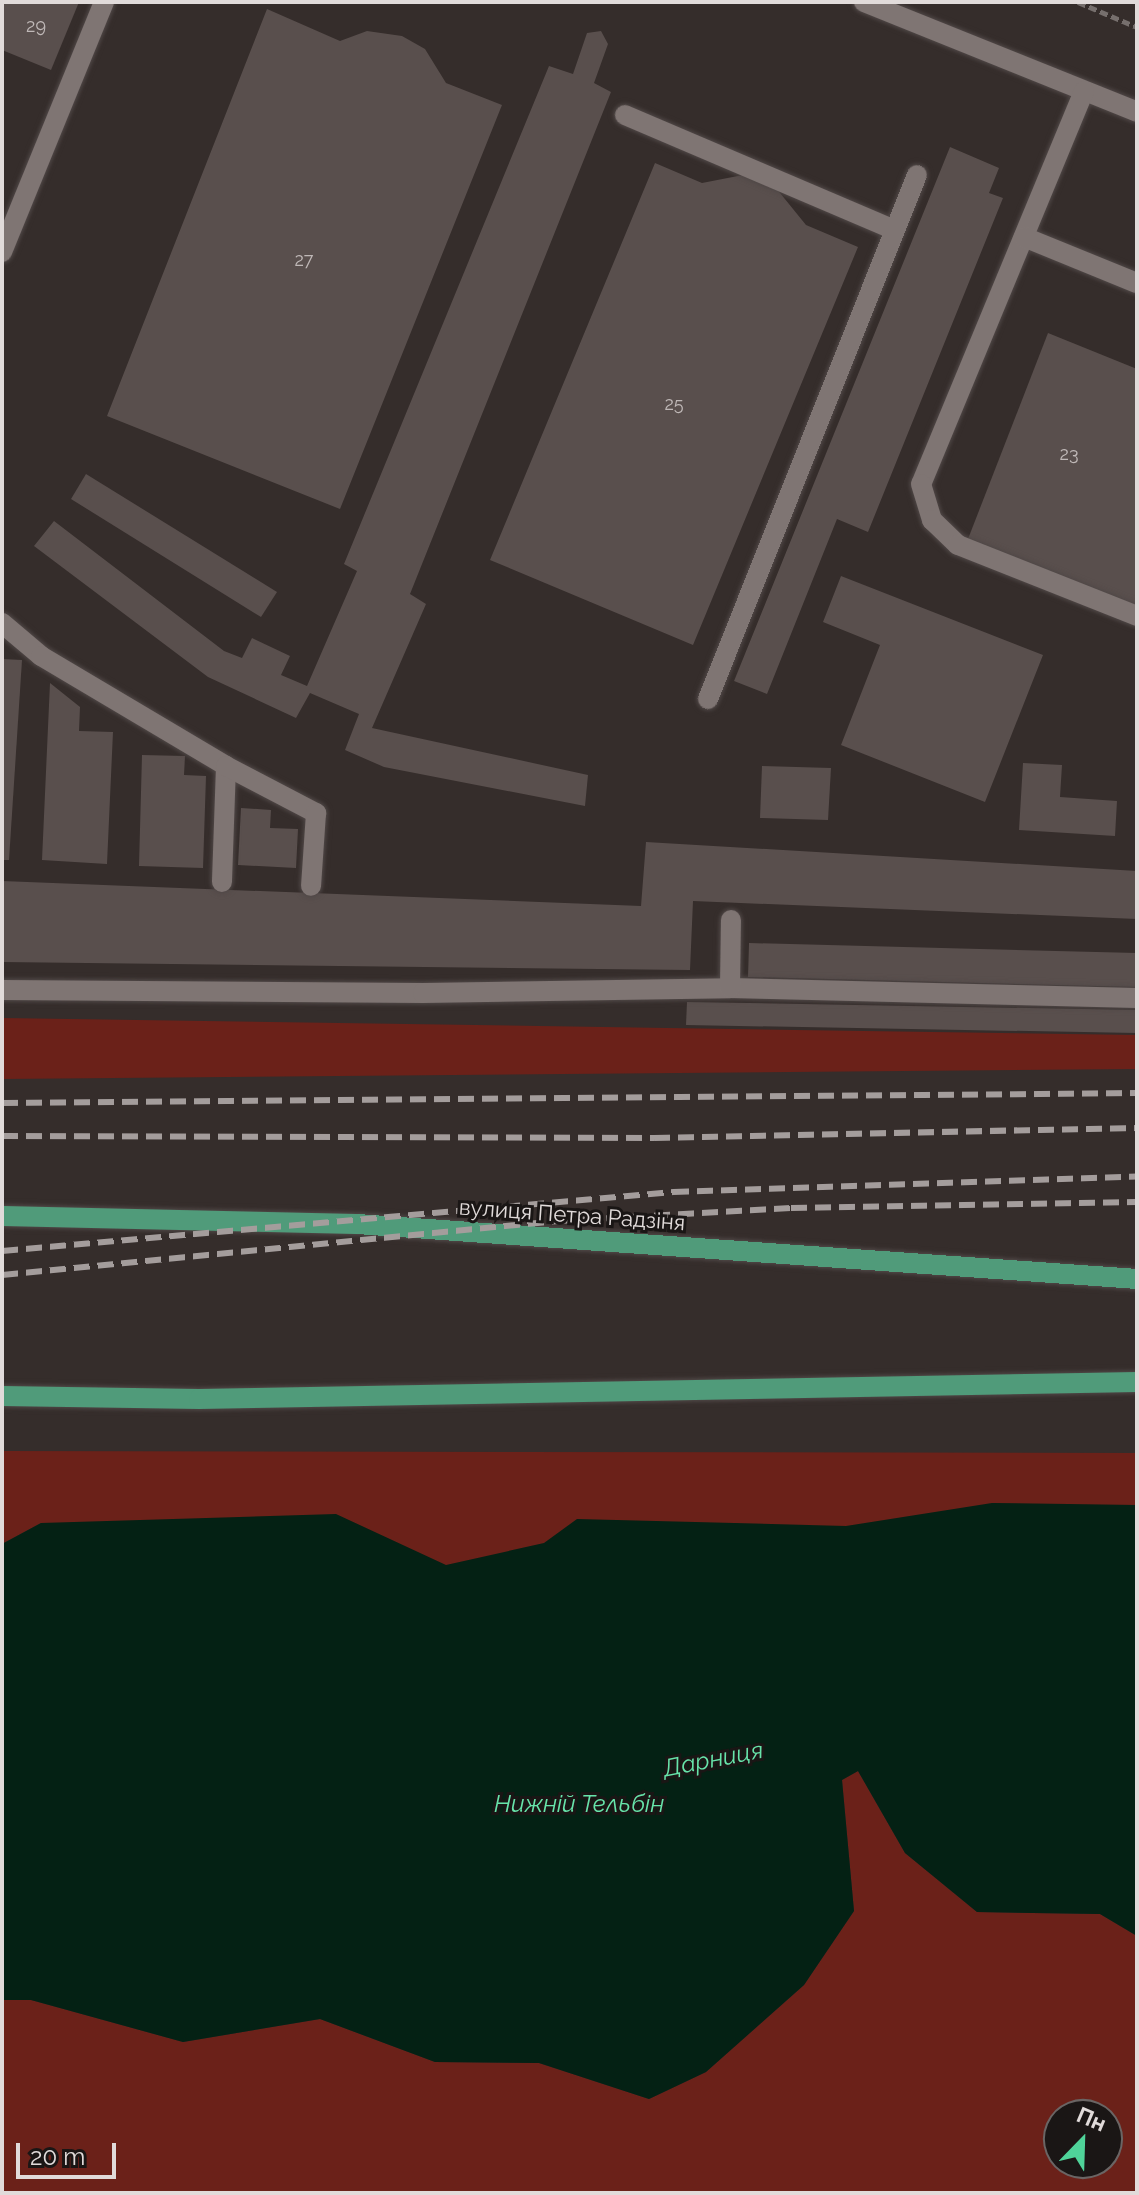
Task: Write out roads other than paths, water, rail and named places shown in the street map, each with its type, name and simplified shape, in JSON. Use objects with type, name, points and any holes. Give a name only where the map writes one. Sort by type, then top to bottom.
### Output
[{"type":"main road","name":"вулиця Петра Радзіня","points":[[2,1216],[357,1224],[1137,1279]]},
{"type":"main road","points":[[2,1396],[215,1399],[1137,1382]]},
{"type":"street","points":[[2,252],[104,2]]},
{"type":"street","points":[[864,2],[1137,112]]},
{"type":"street","points":[[1084,91],[921,484],[932,520],[958,545],[1137,616]]},
{"type":"street","points":[[625,115],[895,230]]},
{"type":"street","points":[[708,699],[917,175]]},
{"type":"street","points":[[1024,237],[1137,283]]},
{"type":"street","points":[[2,623],[41,656],[226,766],[316,813],[311,886]]},
{"type":"street","points":[[222,882],[226,766]]},
{"type":"street","points":[[730,988],[731,920]]},
{"type":"street","points":[[2,990],[423,993],[730,988],[1137,998]]},
{"type":"water","name":"Нижній Тельбін","points":[[992,1503],[1137,1505],[1137,1936],[1100,1914],[977,1912],[905,1853],[858,1771],[842,1780],[854,1911],[804,1985],[706,2072],[649,2099],[539,2063],[435,2062],[320,2019],[183,2042],[31,2000],[2,2000],[2,1544],[41,1523],[336,1514],[446,1565],[544,1543],[577,1519],[846,1526]]},
{"type":"railway","points":[[2,1103],[1137,1093]]},
{"type":"railway","points":[[2,1136],[654,1138],[1137,1128]]},
{"type":"railway","points":[[2,1251],[673,1192],[1137,1177]]},
{"type":"railway","points":[[2,1275],[558,1221],[791,1208],[1137,1202]]},
{"type":"water label","name":"Дарниця","points":[[713,1759]]}]
